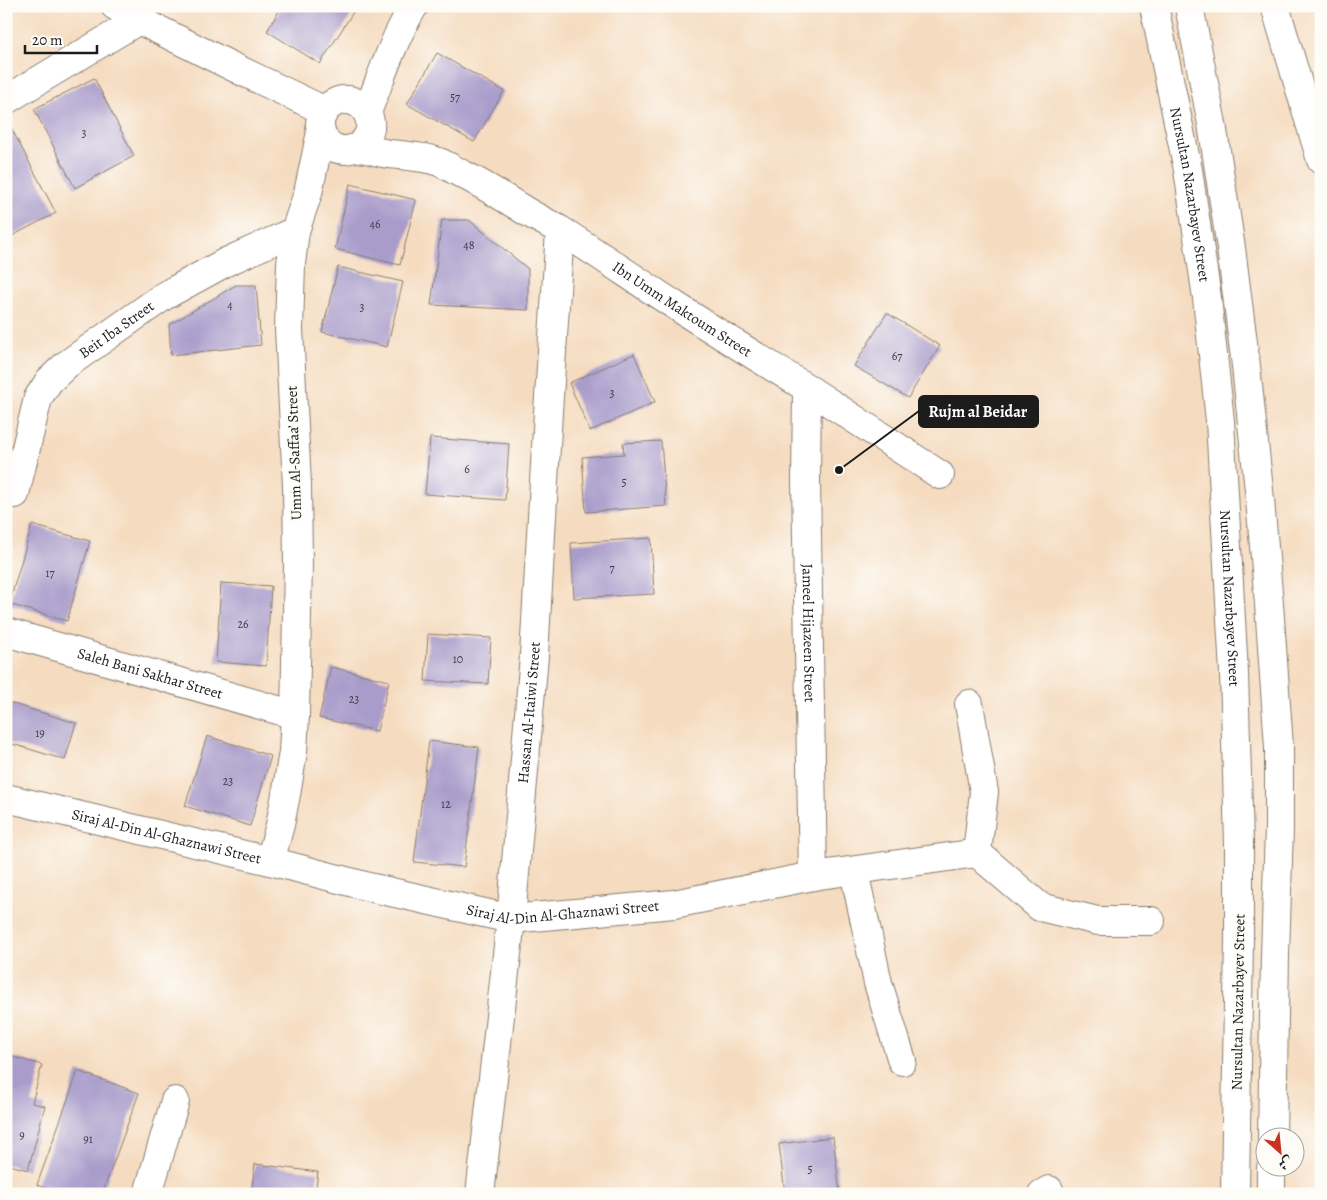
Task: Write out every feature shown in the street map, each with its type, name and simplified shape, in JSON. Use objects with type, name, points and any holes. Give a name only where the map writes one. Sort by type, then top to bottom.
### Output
[{"type":"street","points":[[115,6],[139,20],[328,114]]},
{"type":"street","points":[[368,115],[386,62],[414,6]]},
{"type":"street","name":"Nursultan Nazarbayev Street","points":[[1154,6],[1188,170],[1207,298],[1220,421],[1234,674],[1239,842],[1235,1194]]},
{"type":"street","name":"Nursultan Nazarbayev Street","points":[[1188,6],[1212,124],[1231,248],[1249,395],[1269,614],[1278,748],[1279,819],[1272,1128]]},
{"type":"street","points":[[1275,6],[1321,160]]},
{"type":"street","points":[[6,100],[139,20]]},
{"type":"street","points":[[328,114],[348,100],[362,106],[368,115],[371,128],[364,143],[353,149],[342,150],[335,149],[329,145],[324,139],[328,114],[386,62]]},
{"type":"street","name":"Umm Al-Saffaa’ Street","points":[[270,861],[288,789],[295,715],[298,562],[297,485],[289,329],[291,264],[295,231],[308,193],[328,114]]},
{"type":"street","name":"Ibn Umm Maktoum Street","points":[[368,115],[417,156]]},
{"type":"street","name":"Umm Al-Saffaa’ Street","points":[[308,193],[330,167],[353,149]]},
{"type":"street","name":"Ibn Umm Maktoum Street","points":[[353,149],[417,156],[439,162],[496,192],[560,231],[940,476]]},
{"type":"street","name":"Beit Iba Street","points":[[16,494],[38,398],[49,381],[66,365],[164,296],[226,262],[295,231]]},
{"type":"street","name":"Hassan Al-Itaiwi Street","points":[[480,1194],[511,918],[534,656],[560,231]]},
{"type":"street","name":"Jameel Hijazeen Street","points":[[807,389],[806,481],[813,876]]},
{"type":"street","name":"Saleh Bani Sakhar Street","points":[[6,632],[295,715]]},
{"type":"street","points":[[969,704],[984,792],[977,853],[1040,907],[1098,920],[1151,921]]},
{"type":"street","name":"Siraj Al-Din Al-Ghaznawi Street","points":[[6,798],[270,861],[374,888],[511,918],[674,904],[813,876],[977,853]]},
{"type":"street","points":[[854,871],[878,982],[902,1061]]},
{"type":"street","points":[[148,1194],[175,1101]]},
{"type":"street","points":[[1271,1178],[1271,1194]]},
{"type":"building","points":[[282,6],[357,6],[320,64],[267,31]]},
{"type":"building","points":[[437,53],[504,91],[474,142],[407,104]]},
{"type":"building","points":[[94,78],[134,156],[75,188],[34,109]]},
{"type":"building","points":[[8,122],[56,213],[6,239],[6,123]]},
{"type":"building","points":[[350,184],[416,200],[400,265],[335,249]]},
{"type":"building","points":[[442,220],[469,220],[528,269],[528,310],[431,305]]},
{"type":"building","points":[[338,267],[403,282],[387,347],[322,332]]},
{"type":"building","points":[[236,285],[256,285],[261,345],[171,355],[169,325]]},
{"type":"building","points":[[887,313],[940,346],[908,398],[854,366]]},
{"type":"building","points":[[634,354],[655,402],[590,431],[569,383]]},
{"type":"building","points":[[430,438],[509,444],[505,500],[425,494]]},
{"type":"building","points":[[661,441],[666,506],[586,512],[582,457],[624,454],[623,443]]},
{"type":"building","points":[[32,525],[90,541],[67,621],[9,604]]},
{"type":"building","points":[[651,538],[654,594],[574,598],[571,543]]},
{"type":"building","points":[[221,583],[271,586],[266,666],[216,662]]},
{"type":"building","points":[[428,634],[491,638],[488,684],[425,681]]},
{"type":"building","points":[[331,667],[389,681],[377,731],[319,718]]},
{"type":"building","points":[[10,703],[76,723],[65,760],[6,742],[6,715]]},
{"type":"building","points":[[207,736],[271,756],[250,826],[185,806]]},
{"type":"building","points":[[429,741],[479,747],[464,867],[414,862]]},
{"type":"building","points":[[6,1055],[42,1065],[32,1103],[45,1106],[28,1170],[6,1164]]},
{"type":"building","points":[[78,1071],[139,1093],[102,1194],[62,1194],[37,1185]]},
{"type":"building","points":[[833,1137],[840,1194],[785,1194],[779,1144]]},
{"type":"building","points":[[255,1164],[318,1172],[315,1194],[251,1194]]},
{"type":"place","name":"Rujm al Beidar","points":[[839,470]]}]
